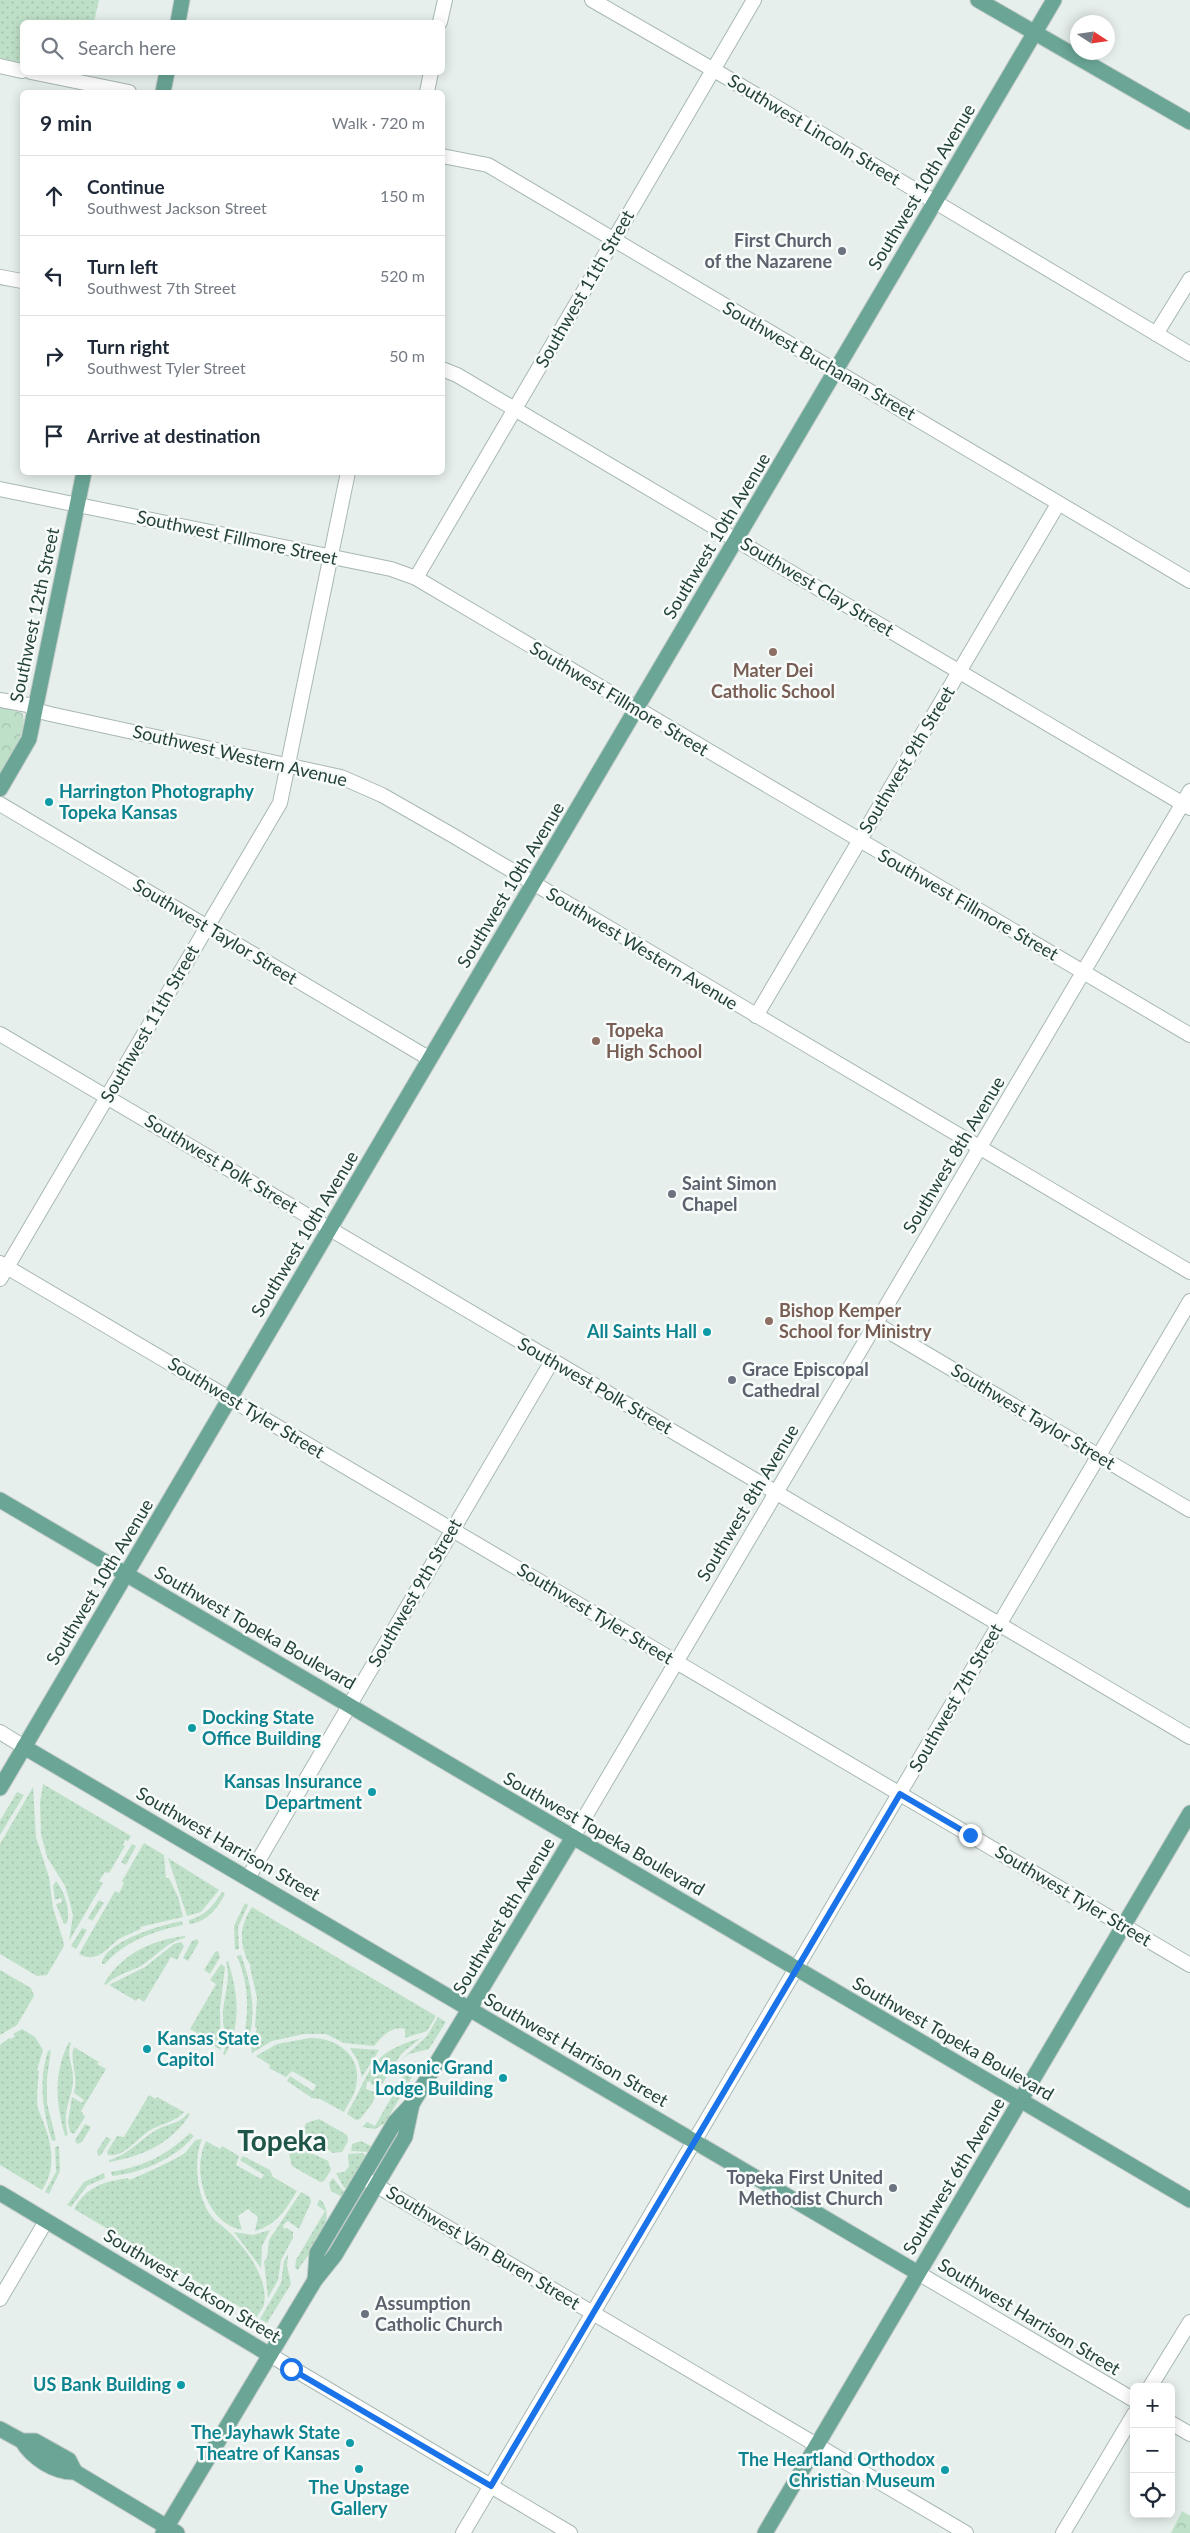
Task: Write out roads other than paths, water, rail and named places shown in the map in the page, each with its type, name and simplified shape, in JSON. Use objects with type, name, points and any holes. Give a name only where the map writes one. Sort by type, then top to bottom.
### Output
[{"type":"main road","points":[[178,20],[182,0]]},
{"type":"main road","points":[[978,0],[1190,122]]},
{"type":"main road","name":"Southwest 10th Avenue","points":[[0,1788],[1054,0]]},
{"type":"main road","points":[[163,90],[166,75]]},
{"type":"main road","name":"Southwest 12th Street","points":[[0,789],[29,739],[83,475]]},
{"type":"main road","name":"Southwest Topeka Boulevard","points":[[0,1500],[1190,2200]]},
{"type":"main road","name":"Southwest Harrison Street","points":[[24,1747],[918,2273]]},
{"type":"main road","name":"Southwest 6th Avenue","points":[[765,2533],[1190,1813]]},
{"type":"main road","name":"Southwest 8th Avenue","points":[[315,2280],[318,2253],[362,2177],[395,2122],[412,2104],[573,1837]]},
{"type":"main road","name":"Southwest 8th Avenue","points":[[169,2531],[270,2355],[315,2280],[335,2254],[405,2137],[412,2104]]},
{"type":"main road","name":"Southwest Jackson Street","points":[[0,2193],[270,2355]]},
{"type":"main road","points":[[0,2429],[22,2441],[29,2453],[37,2458],[63,2472],[75,2472],[169,2531]]},
{"type":"street","points":[[440,20],[445,0]]},
{"type":"street","name":"Southwest Lincoln Street","points":[[592,0],[714,70],[1190,354]]},
{"type":"street","name":"Southwest 11th Street","points":[[416,578],[754,0]]},
{"type":"street","points":[[0,66],[20,71]]},
{"type":"street","points":[[46,75],[119,90]]},
{"type":"street","points":[[426,90],[429,75]]},
{"type":"street","name":"Southwest Buchanan Street","points":[[445,157],[488,166],[1190,581]]},
{"type":"street","points":[[0,277],[20,281]]},
{"type":"street","points":[[1156,334],[1190,279]]},
{"type":"street","name":"Southwest Clay Street","points":[[445,371],[736,539],[1186,806]]},
{"type":"street","name":"Southwest 11th Street","points":[[2,1270],[107,1097],[275,812],[282,794],[347,475]]},
{"type":"street","name":"Southwest Fillmore Street","points":[[0,488],[330,558],[391,569],[416,578],[1190,1035]]},
{"type":"street","name":"Southwest 9th Street","points":[[756,1016],[1058,504]]},
{"type":"street","name":"Southwest Western Avenue","points":[[0,700],[28,705],[35,710],[288,765],[356,782],[382,794],[1190,1272]]},
{"type":"street","name":"Southwest 8th Avenue","points":[[573,1837],[1083,972],[1186,806],[1190,791]]},
{"type":"street","name":"Southwest Taylor Street","points":[[0,804],[430,1060]]},
{"type":"street","name":"Southwest Polk Street","points":[[0,1034],[1190,1737]]},
{"type":"street","name":"Southwest Tyler Street","points":[[2,1270],[230,1398],[1190,1965]]},
{"type":"street","name":"Southwest 7th Street","points":[[463,2533],[1190,1301]]},
{"type":"street","name":"Southwest Taylor Street","points":[[876,1324],[1190,1510]]},
{"type":"street","name":"Southwest 9th Street","points":[[248,1878],[552,1361]]},
{"type":"street","name":"Southwest Harrison Street","points":[[0,1732],[24,1747]]},
{"type":"street","name":"Southwest Van Buren Street","points":[[362,2177],[966,2533]]},
{"type":"street","points":[[0,2299],[46,2221]]},
{"type":"street","name":"Southwest Harrison Street","points":[[918,2273],[1130,2398]]},
{"type":"street","points":[[1152,2383],[1190,2322]]},
{"type":"street","name":"Southwest Jackson Street","points":[[270,2355],[570,2533]]},
{"type":"street","points":[[1063,2533],[1130,2421]]},
{"type":"street","points":[[1175,2425],[1190,2434]]},
{"type":"place","name":"First Church of the Nazarene","points":[[842,251]]},
{"type":"place","name":"Mater Dei Catholic School","points":[[773,652]]},
{"type":"place","name":"Harrington Photography Topeka Kansas","points":[[49,802]]},
{"type":"place","name":"Topeka High School","points":[[596,1041]]},
{"type":"place","name":"Saint Simon Chapel","points":[[672,1194]]},
{"type":"place","name":"Bishop Kemper School for Ministry","points":[[769,1321]]},
{"type":"place","name":"All Saints Hall","points":[[707,1332]]},
{"type":"place","name":"Grace Episcopal Cathedral","points":[[732,1380]]},
{"type":"place","name":"Docking State Office Building","points":[[192,1728]]},
{"type":"place","name":"Kansas Insurance Department","points":[[372,1792]]},
{"type":"place","name":"Kansas State Capitol","points":[[147,2049]]},
{"type":"place","name":"Masonic Grand Lodge Building","points":[[503,2078]]},
{"type":"place","name":"Topeka First United Methodist Church","points":[[893,2188]]},
{"type":"place","name":"Assumption Catholic Church","points":[[365,2314]]},
{"type":"place","name":"US Bank Building","points":[[181,2385]]},
{"type":"place","name":"The Jayhawk State Theatre of Kansas","points":[[350,2443]]},
{"type":"place","name":"The Upstage Gallery","points":[[359,2469]]},
{"type":"place","name":"The Heartland Orthodox Christian Museum","points":[[945,2470]]},
{"type":"district","name":"Topeka","points":[[282,2141]]}]
